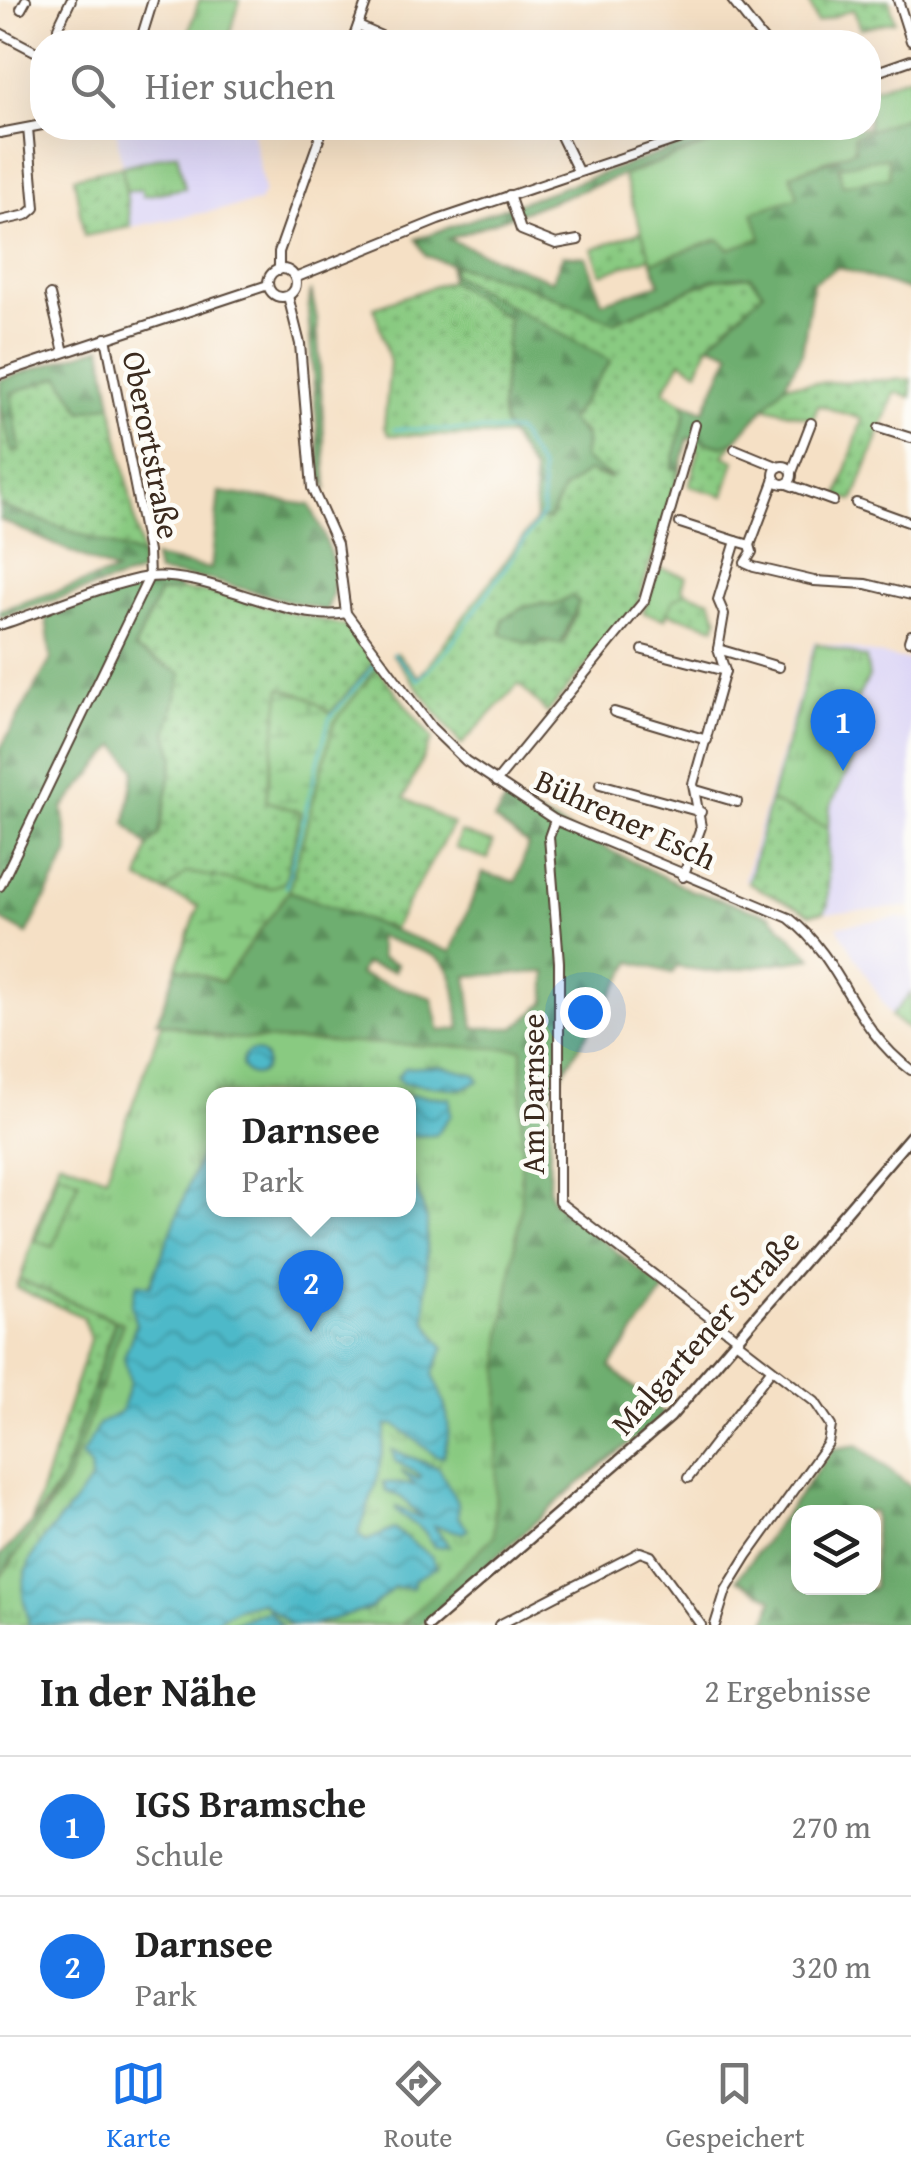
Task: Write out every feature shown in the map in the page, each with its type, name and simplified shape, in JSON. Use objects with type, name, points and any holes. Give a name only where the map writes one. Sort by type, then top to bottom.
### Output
[{"type":"street","points":[[58,27],[71,0]]},
{"type":"street","points":[[143,30],[152,0]]},
{"type":"street","points":[[356,30],[367,0]]},
{"type":"street","points":[[732,0],[756,30]]},
{"type":"street","points":[[898,0],[911,41]]},
{"type":"street","points":[[358,26],[367,30]]},
{"type":"street","points":[[0,33],[30,49]]},
{"type":"street","points":[[881,70],[911,60]]},
{"type":"street","points":[[0,132],[28,128],[35,208],[27,215],[0,220]]},
{"type":"street","points":[[0,374],[268,285],[279,270],[279,252],[318,140]]},
{"type":"street","points":[[563,140],[578,171]]},
{"type":"street","points":[[279,270],[295,278],[509,194],[673,140]]},
{"type":"street","points":[[509,194],[521,230],[556,244],[578,240]]},
{"type":"street","points":[[288,296],[296,286],[295,278]]},
{"type":"street","points":[[268,285],[276,295],[288,296]]},
{"type":"street","points":[[50,295],[64,352]]},
{"type":"street","points":[[0,626],[149,577],[259,597],[328,616],[346,613],[338,544],[312,488],[300,344],[288,296]]},
{"type":"street","name":"Oberortstraße","points":[[0,886],[149,577],[148,552],[106,338]]},
{"type":"street","points":[[787,484],[811,423]]},
{"type":"street","points":[[496,782],[644,601],[694,425]]},
{"type":"street","points":[[879,428],[911,438]]},
{"type":"street","points":[[735,449],[792,472]]},
{"type":"street","points":[[745,563],[780,466]]},
{"type":"street","points":[[775,479],[833,501]]},
{"type":"street","points":[[856,503],[911,523]]},
{"type":"street","points":[[680,523],[750,545]]},
{"type":"street","points":[[682,877],[701,827],[693,784],[725,671],[718,649],[724,614],[718,600],[736,541]]},
{"type":"street","points":[[731,561],[814,581],[866,584],[911,595]]},
{"type":"street","name":"Bührener Esch","points":[[346,613],[432,727],[496,782],[555,820],[682,877],[770,908],[804,930],[828,959],[856,1014],[876,1040],[911,1070]]},
{"type":"street","points":[[718,649],[779,666]]},
{"type":"street","points":[[644,650],[725,671]]},
{"type":"street","points":[[614,712],[707,740]]},
{"type":"street","points":[[600,784],[701,812]]},
{"type":"street","points":[[696,790],[737,802]]},
{"type":"street","name":"Am Darnsee","points":[[555,820],[549,836],[559,962],[559,1202],[738,1341]]},
{"type":"street","name":"Malgartener Straße","points":[[429,1625],[641,1444],[738,1341],[911,1136]]},
{"type":"street","points":[[716,1625],[726,1590],[828,1442],[832,1426],[815,1402],[738,1341]]},
{"type":"street","points":[[688,1478],[771,1370]]},
{"type":"street","points":[[499,1625],[640,1552],[651,1556],[701,1625]]},
{"type":"shaded area","points":[[118,140],[254,140],[264,191],[259,202],[131,227]]},
{"type":"shaded area","points":[[814,641],[911,661],[911,907],[810,914],[744,880]]},
{"type":"shaded area","points":[[911,919],[911,993],[891,1016],[837,926]]},
{"type":"green space","points":[[199,0],[240,0],[231,30],[190,30]]},
{"type":"green space","points":[[808,0],[889,0],[895,21],[861,28],[853,9],[817,23]]},
{"type":"green space","points":[[911,75],[911,115],[881,126],[881,86]]},
{"type":"green space","points":[[911,115],[911,200],[906,204],[911,213],[911,291],[838,267],[813,282],[802,353],[785,384],[736,440],[723,446],[688,438],[680,470],[672,468],[686,411],[683,402],[704,411],[731,352],[709,344],[763,292],[750,276],[714,279],[614,322],[520,283],[453,265],[452,275],[611,361],[569,420],[586,438],[583,459],[613,478],[588,471],[563,490],[549,519],[536,520],[533,472],[504,426],[501,410],[509,319],[450,281],[450,264],[426,256],[416,239],[697,140],[718,140],[448,239],[552,281],[563,255],[586,257],[602,302],[660,284],[652,262],[719,239],[760,238],[753,212],[790,174],[837,159],[850,140],[881,140],[881,126]]},
{"type":"green space","points":[[719,140],[854,140],[855,150],[791,174],[798,197],[753,212],[761,238],[729,249],[719,239],[652,262],[623,176]]},
{"type":"green space","points":[[177,153],[185,188],[143,196],[141,189],[126,192],[122,166]]},
{"type":"green space","points":[[887,157],[890,177],[842,185],[839,166]]},
{"type":"green space","points":[[122,166],[131,227],[84,236],[74,177]]},
{"type":"green space","points":[[642,231],[651,257],[601,274],[592,249]]},
{"type":"green space","points":[[453,265],[520,283],[614,322],[715,279],[750,276],[764,292],[709,344],[698,371],[681,361],[664,391],[683,402],[686,410],[672,468],[680,470],[637,605],[547,713],[519,684],[461,745],[393,655],[397,653],[419,677],[536,520],[550,519],[563,490],[588,471],[609,479],[583,459],[585,434],[569,421],[610,361],[452,275]],"holes":[[[568,597],[579,602],[565,641],[558,644],[522,638],[519,609],[541,603],[553,606]]]},
{"type":"green space","points":[[450,281],[509,319],[501,410],[511,436],[389,435],[384,427],[390,362],[374,307]]},
{"type":"green space","points":[[311,290],[317,319],[327,490],[321,476],[308,312]]},
{"type":"green space","points":[[102,347],[112,404],[82,411],[60,376],[11,393],[20,451],[12,451],[0,404],[0,380]]},
{"type":"green space","points":[[60,375],[82,411],[112,404],[142,556],[0,506],[0,404],[12,451],[20,450],[10,393]]},
{"type":"green space","points":[[911,379],[911,397],[895,392],[854,500],[838,497],[862,419],[818,405],[813,419],[763,406],[785,384]]},
{"type":"green space","points":[[731,438],[736,440],[723,456],[735,460],[724,496],[689,486],[699,450],[693,447],[696,439],[723,446]]},
{"type":"green space","points":[[219,492],[310,505],[334,571],[326,611],[210,580],[157,573],[154,558],[211,569]]},
{"type":"green space","points":[[0,506],[142,556],[140,573],[0,617],[0,610],[116,572],[0,520]]},
{"type":"green space","points":[[659,568],[686,576],[682,588],[686,592],[673,600],[665,619],[643,613]]},
{"type":"green space","points":[[155,583],[178,586],[180,590],[159,593],[134,649],[182,674],[167,733],[174,757],[159,834],[148,847],[126,823],[135,769],[117,745],[63,808],[69,853],[27,934],[0,919],[0,749],[51,659],[46,617]]},
{"type":"green space","points":[[686,592],[710,600],[718,618],[715,627],[667,613],[673,600]]},
{"type":"green space","points":[[159,593],[212,593],[345,626],[432,739],[404,798],[453,824],[393,929],[343,914],[222,982],[177,967],[199,906],[139,880],[148,847],[159,834],[174,757],[167,733],[181,674],[134,650]]},
{"type":"green space","points":[[571,596],[579,602],[561,644],[544,640],[537,646],[501,634],[503,619],[515,612],[533,605],[553,606]]},
{"type":"green space","points":[[816,643],[866,658],[869,677],[830,747],[853,760],[830,807],[828,828],[770,801]]},
{"type":"green space","points":[[373,663],[377,668],[334,723],[289,891],[222,982],[177,967],[199,906],[165,892],[187,872],[270,888],[285,882],[301,812],[266,801],[281,688],[308,697],[330,713]]},
{"type":"green space","points":[[507,799],[690,890],[770,915],[812,958],[717,972],[677,967],[672,973],[632,962],[551,1092],[549,1190],[554,1202],[665,1290],[610,1367],[665,1414],[563,1497],[421,1625],[311,1625],[436,1456],[416,1189],[416,1087],[215,1087],[221,1037],[157,1021],[177,967],[222,981],[289,891],[451,952],[483,873],[516,882],[528,845],[494,820]],"holes":[[[377,936],[443,962],[450,971],[460,1029],[440,1031],[432,998],[359,975],[364,964],[395,971],[397,964],[381,958]],[[546,972],[546,1002],[515,1028],[474,1028],[467,976]]]},
{"type":"green space","points":[[770,801],[828,828],[828,905],[824,912],[810,914],[748,883]]},
{"type":"green space","points":[[460,832],[493,843],[488,859],[455,848]]},
{"type":"green space","points":[[911,993],[911,1032],[891,1016]]},
{"type":"green space","points":[[162,1023],[221,1038],[522,1049],[521,1206],[501,1341],[494,1536],[401,1625],[0,1625],[0,1578],[67,1483],[123,1323],[20,1280],[59,1160],[106,1177]]},
{"type":"green space","points":[[58,1172],[79,1180],[53,1247],[36,1241]]},
{"type":"green space","points":[[20,1280],[115,1320],[63,1479],[31,1524],[90,1339],[83,1317],[17,1288]]},
{"type":"green space","points":[[37,1287],[136,1325],[125,1364],[0,1625],[0,1556],[44,1511],[63,1479],[115,1321]]},
{"type":"green space","points":[[858,1445],[911,1487],[911,1625],[765,1625],[773,1599],[737,1579],[791,1506],[791,1595],[881,1595],[881,1505],[792,1505],[833,1449]]},
{"type":"water","points":[[254,1051],[263,1054],[263,1072],[254,1075],[245,1072],[242,1063],[245,1054]]},
{"type":"water","points":[[440,1066],[476,1075],[479,1081],[461,1089],[403,1083],[397,1077],[405,1068]]},
{"type":"water","points":[[416,1096],[450,1098],[451,1115],[435,1135],[416,1136]]},
{"type":"water","points":[[206,1140],[206,1217],[416,1217],[416,1188],[427,1220],[426,1321],[444,1348],[433,1374],[445,1405],[447,1445],[443,1457],[436,1456],[396,1425],[387,1425],[377,1480],[359,1534],[366,1541],[394,1529],[431,1556],[437,1567],[415,1579],[413,1588],[394,1587],[370,1609],[311,1625],[292,1625],[261,1602],[237,1608],[209,1625],[28,1625],[23,1594],[30,1561],[91,1479],[90,1467],[81,1456],[99,1424],[121,1412],[130,1382],[124,1357],[136,1325],[131,1305],[137,1283],[150,1286]]},
{"type":"water","points":[[392,1450],[439,1468],[458,1504],[458,1517],[468,1529],[463,1533],[434,1526],[449,1546],[434,1547],[425,1532],[396,1511],[396,1507],[422,1519],[401,1497],[386,1491],[383,1482],[414,1485],[401,1471],[419,1479],[421,1476],[395,1461]]},
{"type":"water","points":[[268,1610],[281,1625],[228,1625]]},
{"type":"waterway","points":[[393,653],[418,680],[448,649],[543,514],[541,470],[517,431],[394,429]]},
{"type":"waterway","points":[[286,887],[329,719],[376,663]]},
{"type":"place","name":"IGS Bramsche","points":[[843,771]]},
{"type":"place","name":"Darnsee","points":[[311,1332]]}]
